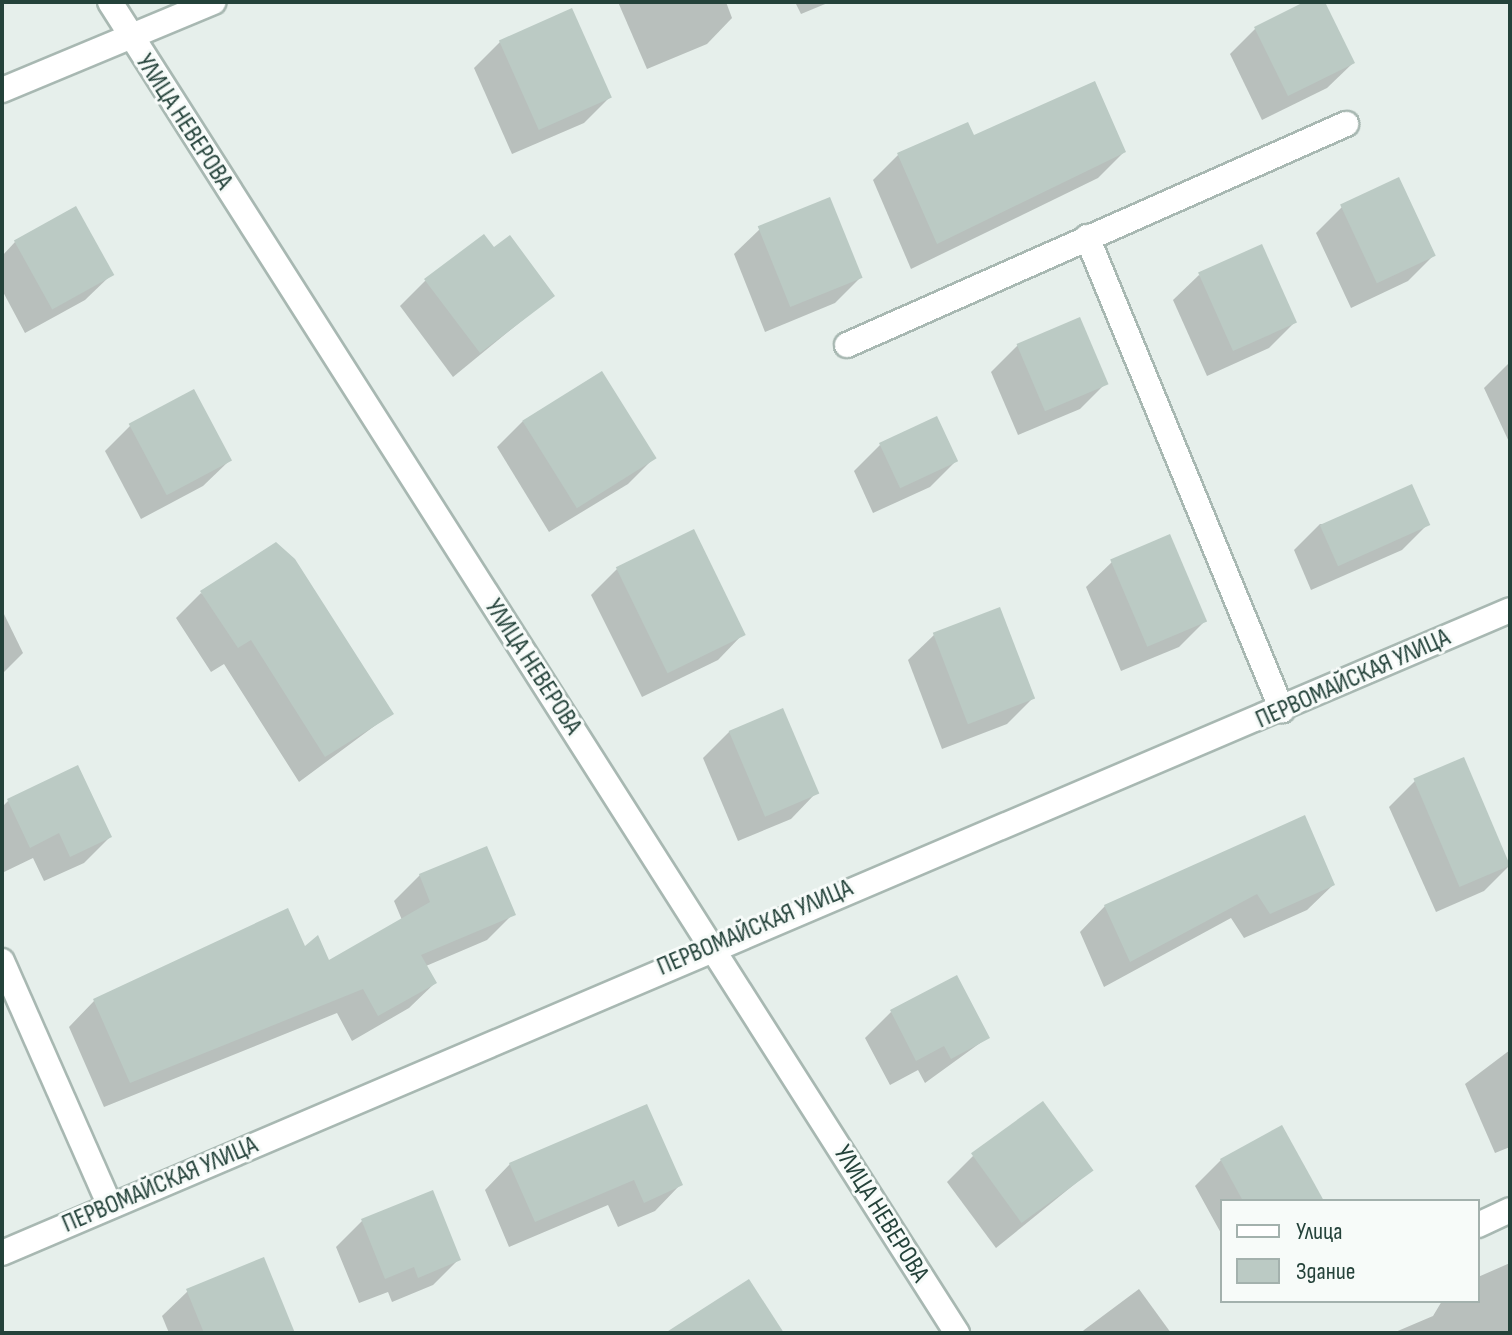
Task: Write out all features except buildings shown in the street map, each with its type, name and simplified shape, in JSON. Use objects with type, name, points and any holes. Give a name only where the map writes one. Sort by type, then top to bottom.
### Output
[{"type":"street","name":"УЛИЦА НЕВЕРОВА","points":[[110,2],[957,1333]]},
{"type":"street","points":[[2,90],[213,2]]},
{"type":"street","points":[[847,345],[1346,124]]},
{"type":"street","points":[[1087,237],[1282,710]]},
{"type":"street","name":"ПЕРВОМАЙСКАЯ УЛИЦА","points":[[2,1253],[711,945],[1282,710],[1510,610]]},
{"type":"street","points":[[2,961],[110,1206]]},
{"type":"street","points":[[1480,1224],[1510,1210]]}]
